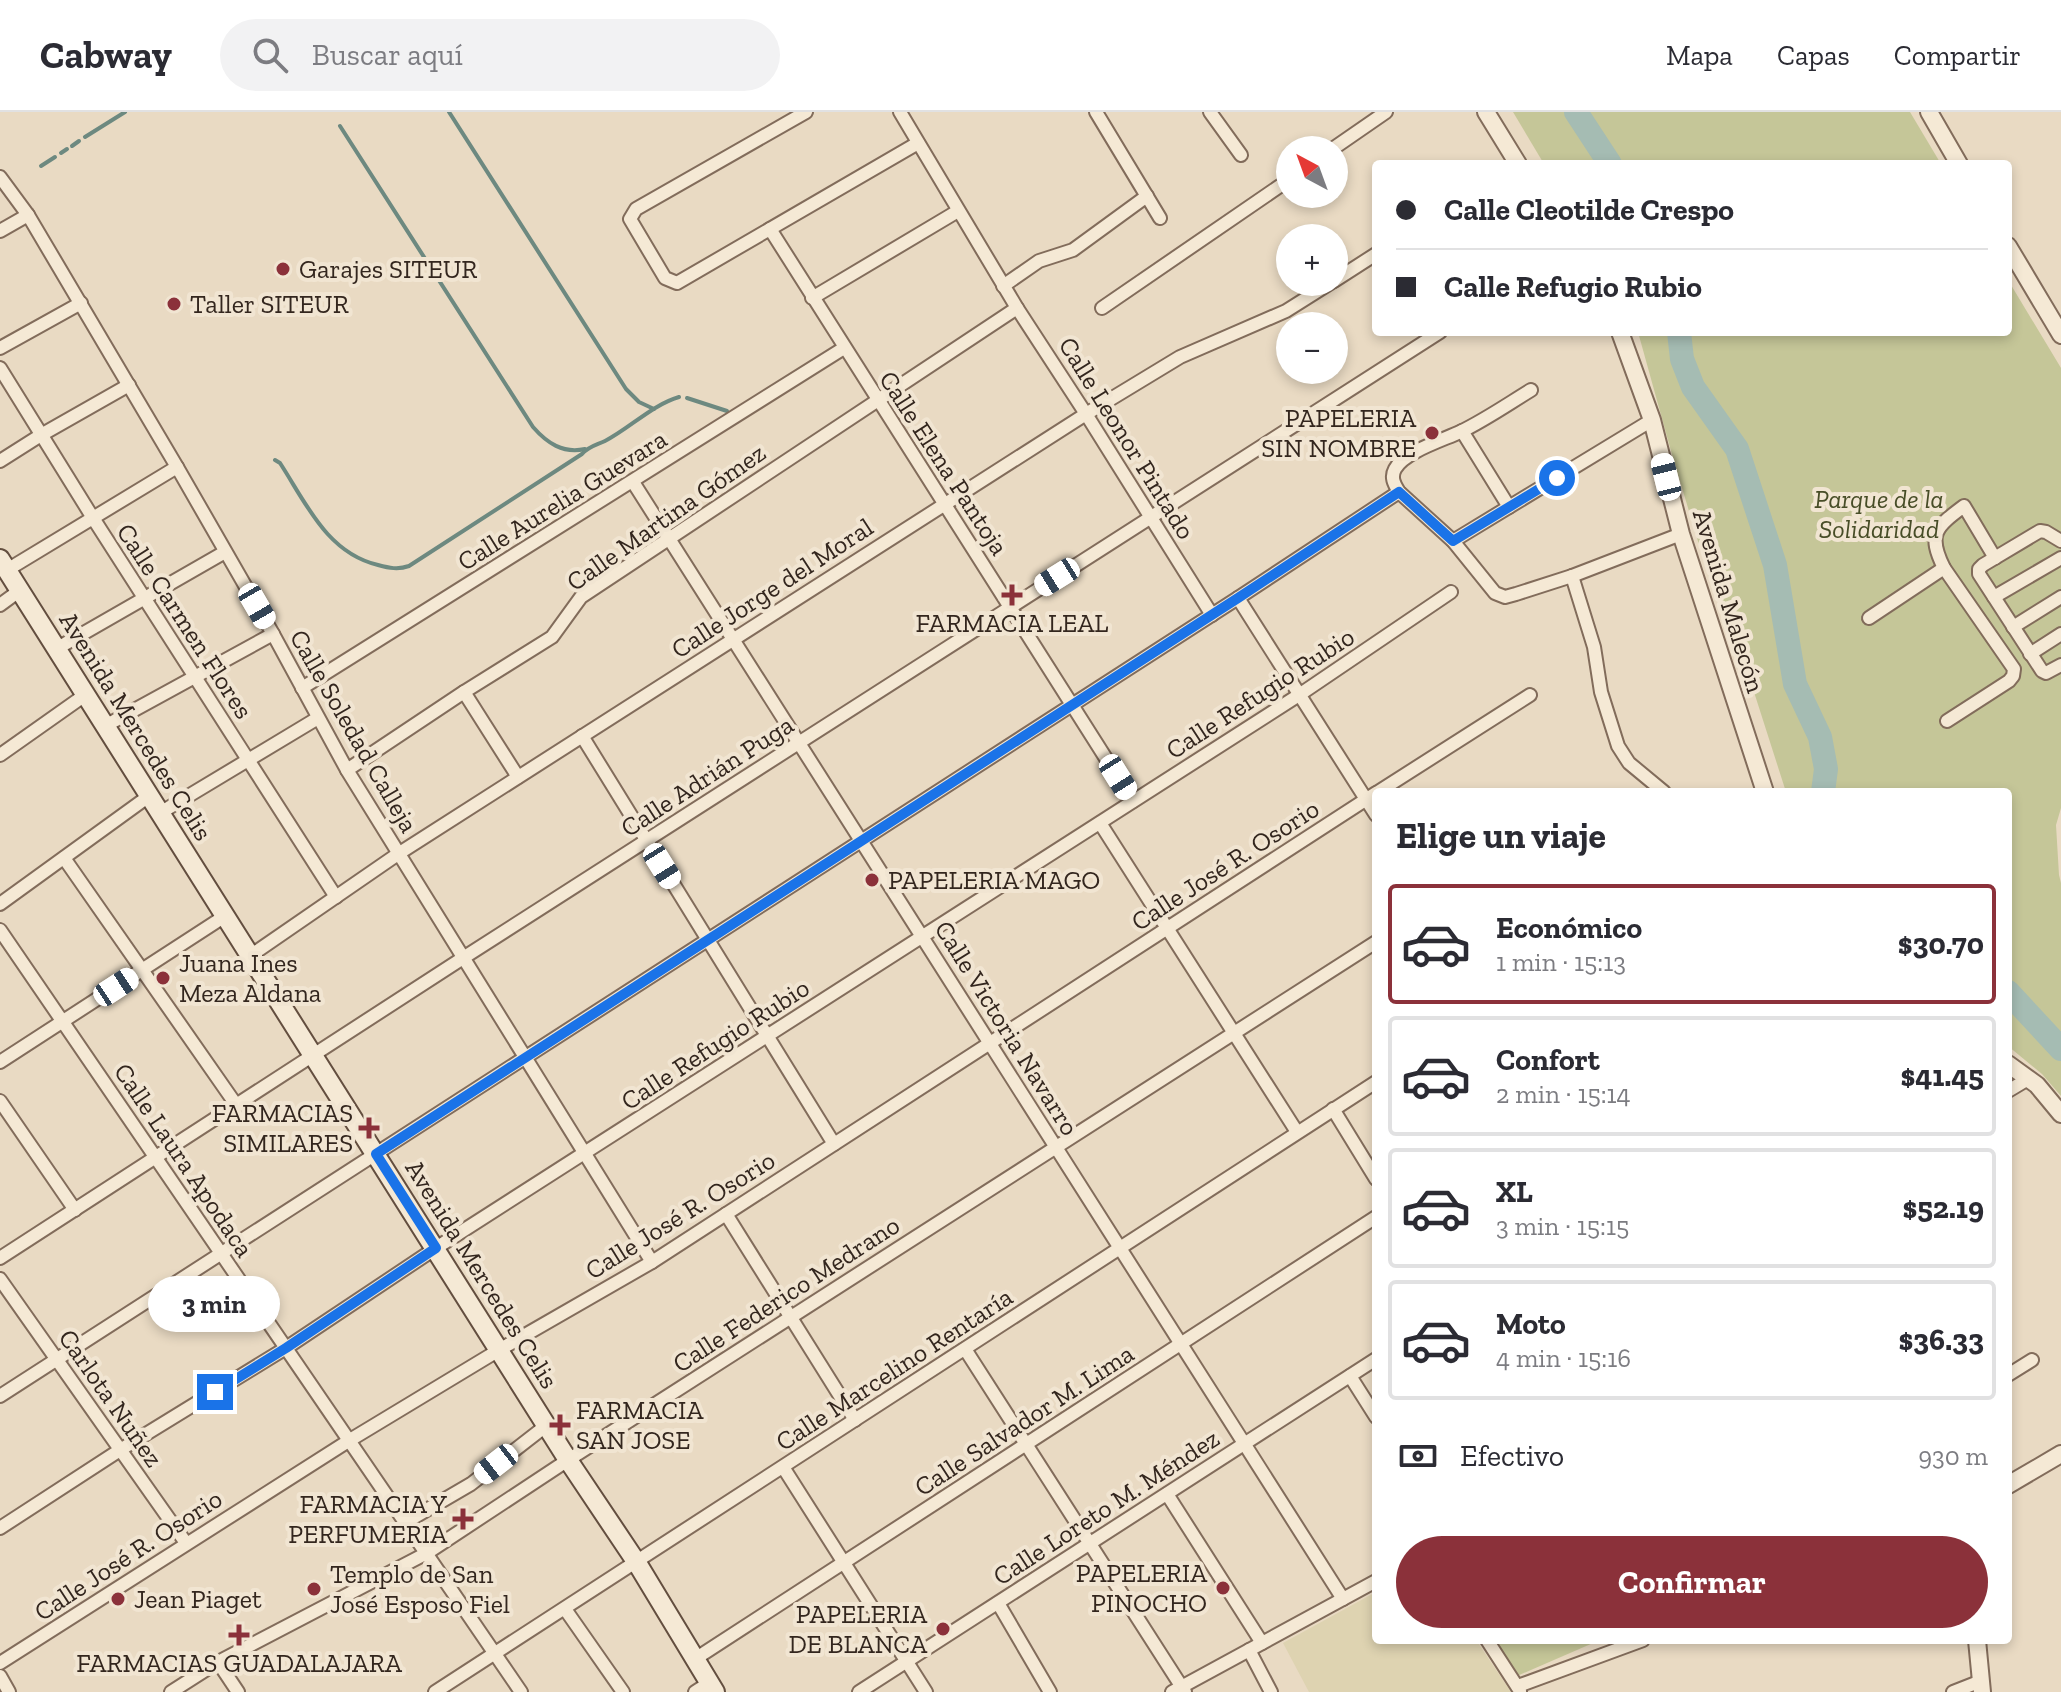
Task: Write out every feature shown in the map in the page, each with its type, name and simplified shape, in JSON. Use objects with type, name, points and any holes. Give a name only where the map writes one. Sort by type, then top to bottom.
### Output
[{"type":"main road","name":"Avenida Mercedes Celis","points":[[4,565],[568,1460],[637,1563],[695,1659],[706,1689]]},
{"type":"street","points":[[806,112],[636,209],[630,219],[665,278],[677,283],[918,143]]},
{"type":"street","name":"Calle Leonor Pintado","points":[[900,112],[1003,286],[1212,615]]},
{"type":"street","points":[[1096,112],[1160,218]]},
{"type":"street","points":[[1210,112],[1241,155]]},
{"type":"street","points":[[1348,138],[1386,112]]},
{"type":"street","points":[[1486,112],[1516,160]]},
{"type":"street","points":[[1929,112],[1957,160]]},
{"type":"street","name":"Calle Soledad Calleja","points":[[0,177],[28,215],[177,467],[347,770],[652,1262]]},
{"type":"street","points":[[1102,308],[1276,189]]},
{"type":"street","points":[[1003,286],[1039,261],[1073,250],[1147,196]]},
{"type":"street","points":[[812,298],[958,211]]},
{"type":"street","points":[[0,231],[28,215]]},
{"type":"street","name":"Calle Elena Pantoja","points":[[770,229],[1133,801]]},
{"type":"street","points":[[2012,252],[2058,323]]},
{"type":"street","name":"Calle Jorge del Moral","points":[[1348,272],[1372,257]]},
{"type":"street","name":"Calle Jorge del Moral","points":[[250,956],[398,854],[1086,414],[1180,357],[1286,311],[1310,296]]},
{"type":"street","points":[[0,348],[81,303]]},
{"type":"street","name":"Calle Martina Gómez","points":[[347,770],[552,637],[581,597],[1017,308]]},
{"type":"street","name":"Calle Adrián Puga","points":[[0,1258],[1434,336]]},
{"type":"street","name":"Avenida Malecón","points":[[1621,336],[1652,420],[1681,534],[1764,788]]},
{"type":"street","name":"Calle Aurelia Guevara","points":[[302,688],[844,348]]},
{"type":"street","name":"Calle Carmen Flores","points":[[0,368],[336,897]]},
{"type":"street","points":[[0,461],[129,385]]},
{"type":"street","points":[[1531,390],[1462,431],[1411,455],[1395,467],[1393,482],[1399,492],[1453,541],[1495,593],[1505,597],[1572,576],[1681,534]]},
{"type":"street","points":[[1453,541],[1652,420]]},
{"type":"street","points":[[1462,431],[1509,507]]},
{"type":"street","points":[[4,565],[93,518],[177,467]]},
{"type":"street","name":"Calle Victoria Navarro","points":[[633,482],[1343,1599]]},
{"type":"street","points":[[0,1396],[1399,492]]},
{"type":"street","points":[[1947,721],[2009,681],[2014,669],[1944,568],[1936,552],[1935,538],[1939,528],[1964,506],[1995,558]]},
{"type":"street","points":[[2061,541],[2040,531],[1979,569],[1979,574],[2042,671],[2046,673],[2061,665]]},
{"type":"street","points":[[56,649],[225,552]]},
{"type":"street","points":[[1994,597],[2061,558]]},
{"type":"street","points":[[1869,618],[1944,568]]},
{"type":"street","points":[[1572,576],[1594,647],[1601,692],[1618,746],[1629,763],[1659,788]]},
{"type":"street","points":[[0,605],[19,591]]},
{"type":"street","name":"Calle Refugio Rubio","points":[[0,1528],[286,1348],[436,1248],[1299,695],[1451,592]]},
{"type":"street","points":[[2013,627],[2061,597]]},
{"type":"street","points":[[1238,598],[1299,695],[1372,794]]},
{"type":"street","points":[[105,726],[273,634]]},
{"type":"street","points":[[2030,654],[2061,634]]},
{"type":"street","points":[[464,692],[518,777]]},
{"type":"street","points":[[0,755],[85,695]]},
{"type":"street","name":"Calle José R. Osorio","points":[[1384,788],[1530,695]]},
{"type":"street","points":[[160,813],[318,718]]},
{"type":"street","points":[[582,736],[834,1144]]},
{"type":"street","points":[[1646,788],[1653,783]]},
{"type":"street","points":[[0,904],[149,796]]},
{"type":"street","name":"Calle José R. Osorio","points":[[0,1663],[350,1440],[652,1262],[1372,796]]},
{"type":"street","points":[[1100,823],[1297,1132]]},
{"type":"street","points":[[64,858],[237,1106]]},
{"type":"street","points":[[0,1062],[225,916]]},
{"type":"street","name":"Calle Laura Apodaca","points":[[0,930],[521,1692]]},
{"type":"street","name":"Calle Federico Medrano","points":[[171,1692],[218,1662],[427,1553],[1372,945]]},
{"type":"street","points":[[2012,1067],[2037,1085],[2061,1114]]},
{"type":"street","points":[[2012,1089],[2028,1079]]},
{"type":"street","name":"Calle Marcelino Rentaría","points":[[435,1692],[1372,1085]]},
{"type":"street","points":[[0,1101],[75,1210]]},
{"type":"street","points":[[1333,1109],[1372,1172]]},
{"type":"street","points":[[726,1214],[855,1420]]},
{"type":"street","name":"Calle Salvador M. Lima","points":[[695,1659],[1372,1220]]},
{"type":"street","name":"Carlota Nuñez","points":[[0,1279],[186,1543]]},
{"type":"street","points":[[965,1349],[1180,1690],[1372,1583]]},
{"type":"street","points":[[2012,1372],[2032,1360]]},
{"type":"street","name":"Calle Loreto M. Méndez","points":[[859,1692],[1372,1362]]},
{"type":"street","points":[[1350,1376],[1372,1411]]},
{"type":"street","points":[[406,1522],[471,1484],[547,1425]]},
{"type":"street","points":[[2012,1483],[2061,1454]]},
{"type":"street","points":[[783,1467],[926,1692]]},
{"type":"street","points":[[1167,1494],[1262,1643]]},
{"type":"street","points":[[998,1603],[1050,1692]]},
{"type":"street","points":[[565,1609],[623,1692]]},
{"type":"street","points":[[1490,1644],[1519,1689],[1633,1644]]},
{"type":"street","points":[[1953,1692],[1982,1687],[1977,1644]]},
{"type":"street","points":[[1249,1650],[1271,1692]]},
{"type":"street","points":[[218,1662],[238,1692]]},
{"type":"street","points":[[0,1676],[9,1692]]},
{"type":"shaded area","points":[[1372,1594],[1372,1644],[1479,1644],[1511,1692],[1309,1692],[1283,1643]]},
{"type":"green space","points":[[1513,112],[1910,112],[1939,160],[1542,160]]},
{"type":"green space","name":"Parque de la Solidaridad","points":[[2012,287],[2061,368],[2061,808],[2056,825],[2061,883],[2061,1096],[2042,1074],[2012,1049],[2012,788],[1785,788],[1754,692],[1709,578],[1639,336],[2012,336]]},
{"type":"green space","points":[[1497,1644],[1591,1644],[1517,1676]]},
{"type":"waterway","points":[[85,137],[125,112]]},
{"type":"waterway","points":[[449,112],[626,389],[639,402],[654,409]]},
{"type":"waterway","points":[[1576,112],[1607,160]]},
{"type":"waterway","points":[[340,126],[533,427],[556,446],[570,450],[585,449]]},
{"type":"waterway","points":[[72,146],[79,141]]},
{"type":"waterway","points":[[61,153],[67,149]]},
{"type":"waterway","points":[[41,166],[55,157]]},
{"type":"waterway","points":[[1679,336],[1682,359],[1693,387],[1737,449],[1775,565],[1795,684],[1820,737],[1826,769],[1824,788]]},
{"type":"waterway","points":[[275,460],[331,538],[360,559],[401,568],[409,566],[587,449],[679,397]]},
{"type":"waterway","points":[[687,398],[727,411]]},
{"type":"waterway","points":[[2012,996],[2061,1049]]},
{"type":"place","name":"Garajes SITEUR","points":[[283,269]]},
{"type":"place","name":"Taller SITEUR","points":[[174,304]]},
{"type":"place","name":"PAPELERIA SIN NOMBRE","points":[[1432,433]]},
{"type":"place","name":"FARMACIA LEAL","points":[[1012,595]]},
{"type":"place","name":"PAPELERIA MAGO","points":[[872,880]]},
{"type":"place","name":"Juana Ines Meza Aldana","points":[[163,978]]},
{"type":"place","name":"FARMACIAS SIMILARES","points":[[369,1128]]},
{"type":"place","name":"FARMACIA SAN JOSE","points":[[560,1425]]},
{"type":"place","name":"FARMACIA Y PERFUMERIA","points":[[463,1519]]},
{"type":"place","name":"PAPELERIA PINOCHO","points":[[1223,1588]]},
{"type":"place","name":"Templo de San José Esposo Fiel","points":[[314,1589]]},
{"type":"place","name":"Jean Piaget","points":[[118,1599]]},
{"type":"place","name":"PAPELERIA DE BLANCA","points":[[943,1629]]},
{"type":"place","name":"FARMACIAS GUADALAJARA","points":[[239,1635]]},
{"type":"route","points":[[215,1392],[436,1248],[376,1154],[1399,492],[1453,541],[1557,478]]}]
